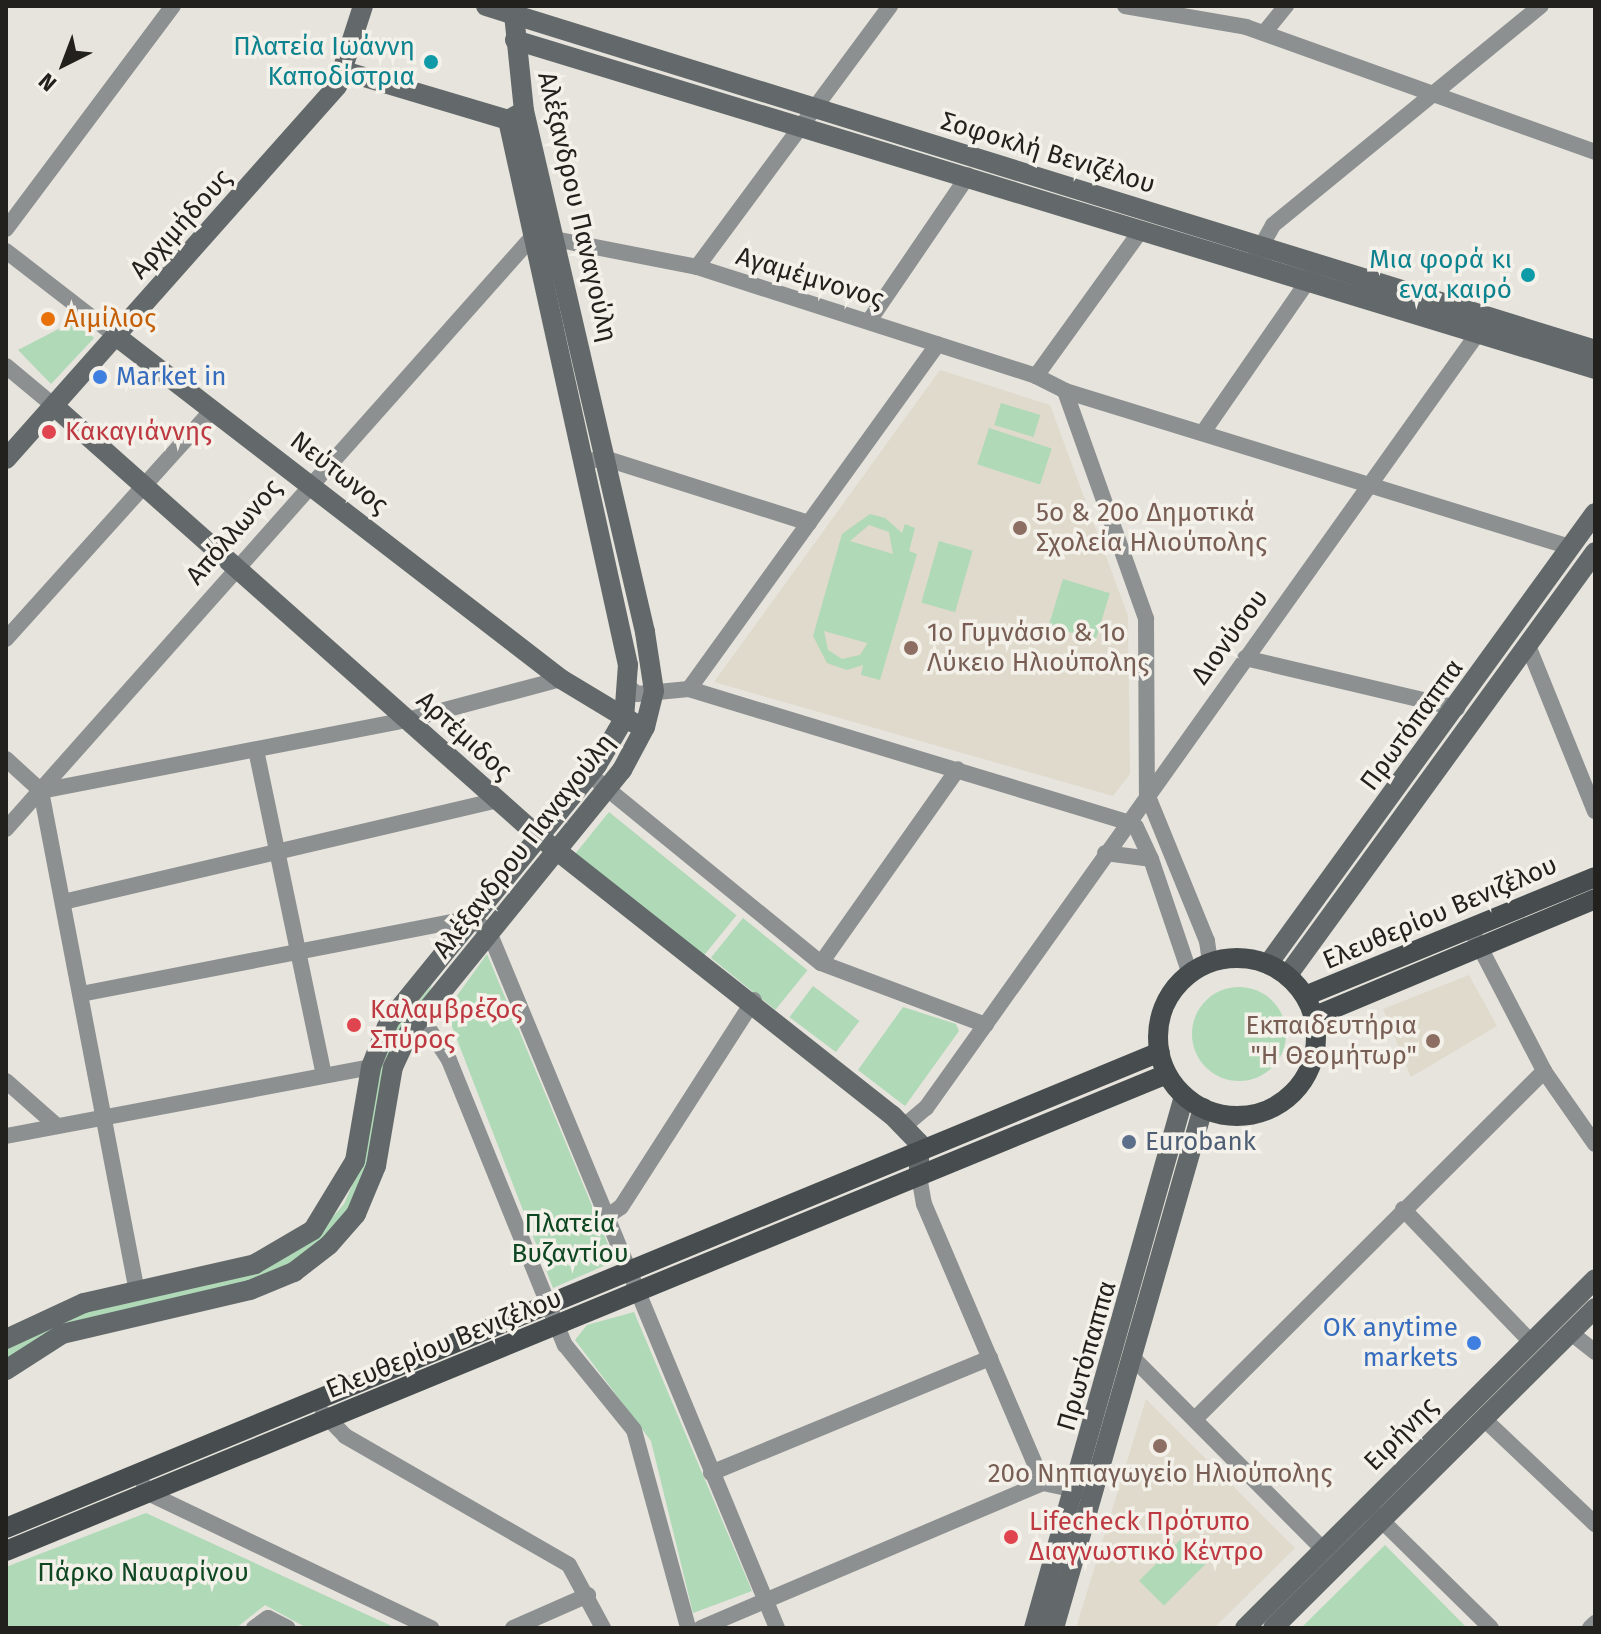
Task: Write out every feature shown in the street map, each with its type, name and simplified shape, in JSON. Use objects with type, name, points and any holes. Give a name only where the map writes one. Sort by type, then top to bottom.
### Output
[{"type":"main road","name":"Ελευθερίου Βενιζέλου","points":[[1313,1017],[1595,877]]},
{"type":"main road","name":"Ελευθερίου Βενιζέλου","points":[[1305,996],[1595,899]]},
{"type":"main road","points":[[1229,959],[1268,964],[1287,976],[1305,996],[1313,1017],[1313,1061],[1288,1098],[1247,1116],[1203,1108],[1184,1096],[1167,1074],[1160,1052],[1163,1009],[1190,974],[1210,963],[1229,959]]},
{"type":"main road","name":"Ελευθερίου Βενιζέλου","points":[[6,1528],[1160,1052]]},
{"type":"main road","name":"Ελευθερίου Βενιζέλου","points":[[6,1551],[1167,1074]]},
{"type":"street","points":[[6,229],[173,6]]},
{"type":"street","name":"Αρχιμήδους","points":[[6,459],[344,71],[363,6]]},
{"type":"street","name":"Σοφοκλή Βενιζέλου","points":[[486,6],[515,10],[968,176],[1142,229],[1257,253]]},
{"type":"street","points":[[697,267],[890,6]]},
{"type":"street","points":[[1125,6],[1264,33],[1595,152]]},
{"type":"street","points":[[1264,33],[1286,6]]},
{"type":"street","points":[[1257,253],[1430,94],[1541,6]]},
{"type":"street","name":"Αλέξανδρου Παναγούλη","points":[[6,1339],[55,1312],[255,1264],[313,1230],[355,1161],[371,1067],[389,1021],[589,774],[624,719],[630,688],[585,461],[534,235],[516,116],[515,10]]},
{"type":"street","name":"Σοφοκλή Βενιζέλου","points":[[515,40],[807,117],[1257,253],[1478,333],[1595,369]]},
{"type":"street","points":[[344,71],[516,116]]},
{"type":"street","name":"Αλέξανδρου Παναγούλη","points":[[6,1370],[62,1334],[250,1290],[294,1272],[329,1245],[366,1194],[384,1135],[393,1067],[421,1017],[606,789],[645,727],[654,691],[607,459],[557,236],[516,116]]},
{"type":"street","points":[[869,321],[968,176]]},
{"type":"street","points":[[1036,376],[1142,229]]},
{"type":"street","name":"Αγαμέμνονος","points":[[534,235],[557,236],[697,267],[1036,376],[1065,391],[1204,431],[1570,547]]},
{"type":"street","name":"Απόλλωνος","points":[[6,829],[310,482],[534,235]]},
{"type":"street","name":"Νεύτωνος","points":[[6,251],[310,482],[561,679],[624,719],[645,727]]},
{"type":"street","points":[[1204,431],[1314,273]]},
{"type":"street","name":"Σοφοκλή Βενιζέλου","points":[[1314,273],[1595,350]]},
{"type":"street","name":"Διονύσου","points":[[903,1127],[926,1108],[1478,333]]},
{"type":"street","points":[[689,689],[938,344]]},
{"type":"street","name":"Αρτέμιδος","points":[[6,366],[537,835],[754,1000],[903,1127]]},
{"type":"street","points":[[1065,391],[1146,619],[1147,794],[1207,941],[1210,963]]},
{"type":"street","points":[[6,639],[213,409]]},
{"type":"street","points":[[585,461],[607,459],[809,523]]},
{"type":"street","name":"Πρωτόπαππα","points":[[1268,964],[1457,708],[1595,513]]},
{"type":"street","name":"Πρωτόπαππα","points":[[1287,976],[1529,648],[1595,552]]},
{"type":"street","points":[[1529,648],[1595,811]]},
{"type":"street","points":[[1245,658],[1457,708]]},
{"type":"street","points":[[41,791],[407,720],[561,679]]},
{"type":"street","points":[[630,688],[637,694],[689,689],[1127,822],[1136,827],[1151,859],[1190,974]]},
{"type":"street","points":[[256,750],[324,1075]]},
{"type":"street","points":[[6,759],[41,791],[137,1292]]},
{"type":"street","points":[[821,963],[958,769]]},
{"type":"street","points":[[589,774],[821,963],[986,1025]]},
{"type":"street","points":[[63,902],[279,854],[498,800]]},
{"type":"street","points":[[1105,853],[1151,859]]},
{"type":"street","points":[[81,994],[471,918],[489,932],[627,1272],[777,1628]]},
{"type":"street","points":[[1474,938],[1544,1071],[1595,1144]]},
{"type":"street","points":[[605,1218],[621,1207],[754,1000]]},
{"type":"street","points":[[421,1017],[449,1060],[556,1326],[643,1449],[688,1628]]},
{"type":"street","points":[[6,1136],[371,1067]]},
{"type":"street","points":[[1195,1419],[1544,1071]]},
{"type":"street","points":[[6,1081],[57,1126]]},
{"type":"street","name":"Πρωτόπαππα","points":[[1054,1628],[1084,1492],[1184,1096]]},
{"type":"street","name":"Πρωτόπαππα","points":[[1034,1628],[1134,1359],[1203,1108]]},
{"type":"street","points":[[903,1127],[916,1152],[924,1204],[1043,1483]]},
{"type":"street","points":[[1403,1209],[1532,1343]]},
{"type":"street","name":"Ειρήνης","points":[[1249,1627],[1322,1548],[1595,1279]]},
{"type":"street","name":"Ειρήνης","points":[[1273,1628],[1595,1308]]},
{"type":"street","points":[[1571,1333],[1595,1352]]},
{"type":"street","points":[[711,1473],[990,1358]]},
{"type":"street","points":[[1134,1359],[1322,1548]]},
{"type":"street","points":[[315,1401],[327,1420],[569,1565],[588,1595],[603,1628]]},
{"type":"street","points":[[1484,1419],[1595,1524]]},
{"type":"street","points":[[139,1473],[148,1493],[431,1628]]},
{"type":"street","points":[[701,1628],[1043,1483],[1084,1492]]},
{"type":"street","points":[[1367,1505],[1491,1628]]},
{"type":"street","points":[[513,1628],[588,1595]]},
{"type":"street","points":[[254,1628],[268,1618],[288,1628]]},
{"type":"street","points":[[1590,1628],[1595,1623]]},
{"type":"shaded area","name":"1ο Γυμνάσιο & 1ο Λύκειο Ηλιούπολης","points":[[940,370],[1050,405],[1128,616],[1130,774],[1113,796],[714,682]]},
{"type":"shaded area","name":"Εκπαιδευτήρια \"Η Θεομήτωρ\"","points":[[1469,975],[1497,1026],[1411,1077],[1383,1009]]},
{"type":"shaded area","points":[[1146,1399],[1295,1548],[1214,1628],[1076,1628]]},
{"type":"green space","points":[[74,321],[94,338],[51,384],[18,350]]},
{"type":"green space","points":[[1001,403],[1040,415],[1033,437],[994,425]]},
{"type":"green space","points":[[989,428],[1052,448],[1040,485],[977,464]]},
{"type":"green space","points":[[870,514],[885,518],[902,533],[905,524],[915,528],[909,551],[917,554],[880,680],[861,675],[863,665],[847,670],[827,663],[813,636],[842,534]],"holes":[[[869,525],[889,532],[893,554],[850,541]],[[824,631],[867,643],[867,644],[860,655],[842,659],[828,650]]]},
{"type":"green space","points":[[939,541],[973,551],[955,612],[921,603]]},
{"type":"green space","points":[[1063,579],[1110,593],[1096,640],[1049,626]]},
{"type":"green space","points":[[609,812],[736,915],[702,957],[575,854]]},
{"type":"green space","points":[[743,918],[808,970],[775,1010],[711,958]]},
{"type":"green space","name":"Πλατεία Βυζαντίου","points":[[487,954],[615,1261],[553,1288],[446,1011]]},
{"type":"green space","points":[[432,985],[351,1208],[304,1258],[262,1279],[63,1326],[6,1359],[6,1348],[61,1317],[259,1271],[317,1235],[344,1204],[356,1176],[384,1041]]},
{"type":"green space","points":[[813,986],[859,1021],[836,1052],[790,1017]]},
{"type":"green space","points":[[1239,987],[1257,990],[1272,1001],[1283,1016],[1286,1034],[1283,1052],[1272,1067],[1257,1078],[1239,1081],[1221,1078],[1206,1067],[1195,1052],[1192,1034],[1195,1016],[1206,1001],[1221,990]]},
{"type":"green space","points":[[903,1007],[956,1024],[959,1031],[905,1106],[858,1070]]},
{"type":"green space","points":[[634,1312],[752,1591],[693,1613],[651,1441],[575,1340],[587,1325]]},
{"type":"green space","name":"Πάρκο Ναυαρίνου","points":[[146,1513],[396,1628],[307,1628],[265,1605],[236,1628],[6,1628],[6,1567]]},
{"type":"green space","points":[[1183,1537],[1208,1562],[1164,1606],[1139,1581]]},
{"type":"green space","points":[[1385,1545],[1467,1628],[1301,1628]]},
{"type":"place","name":"Πλατεία Ιωάννη Καποδίστρια","points":[[431,62]]},
{"type":"place","name":"Μια φορά κι ενα καιρό","points":[[1528,275]]},
{"type":"place","name":"Αιμίλιος","points":[[48,319]]},
{"type":"place","name":"Market in","points":[[100,377]]},
{"type":"place","name":"Κακαγιάννης","points":[[49,432]]},
{"type":"place","name":"5ο & 20ο Δημοτικά Σχολεία Ηλιούπολης","points":[[1020,528]]},
{"type":"place","name":"1ο Γυμνάσιο & 1ο Λύκειο Ηλιούπολης","points":[[911,648]]},
{"type":"place","name":"Καλαμβρέζος Σπύρος","points":[[354,1025]]},
{"type":"place","name":"Εκπαιδευτήρια \"Η Θεομήτωρ\"","points":[[1433,1041]]},
{"type":"place","name":"Eurobank","points":[[1129,1142]]},
{"type":"place","name":"OK anytime markets","points":[[1474,1343]]},
{"type":"place","name":"20ο Νηπιαγωγείo Ηλιούπολης","points":[[1160,1446]]},
{"type":"place","name":"Lifecheck Πρότυπο Διαγνωστικό Κέντρο","points":[[1011,1537]]}]
